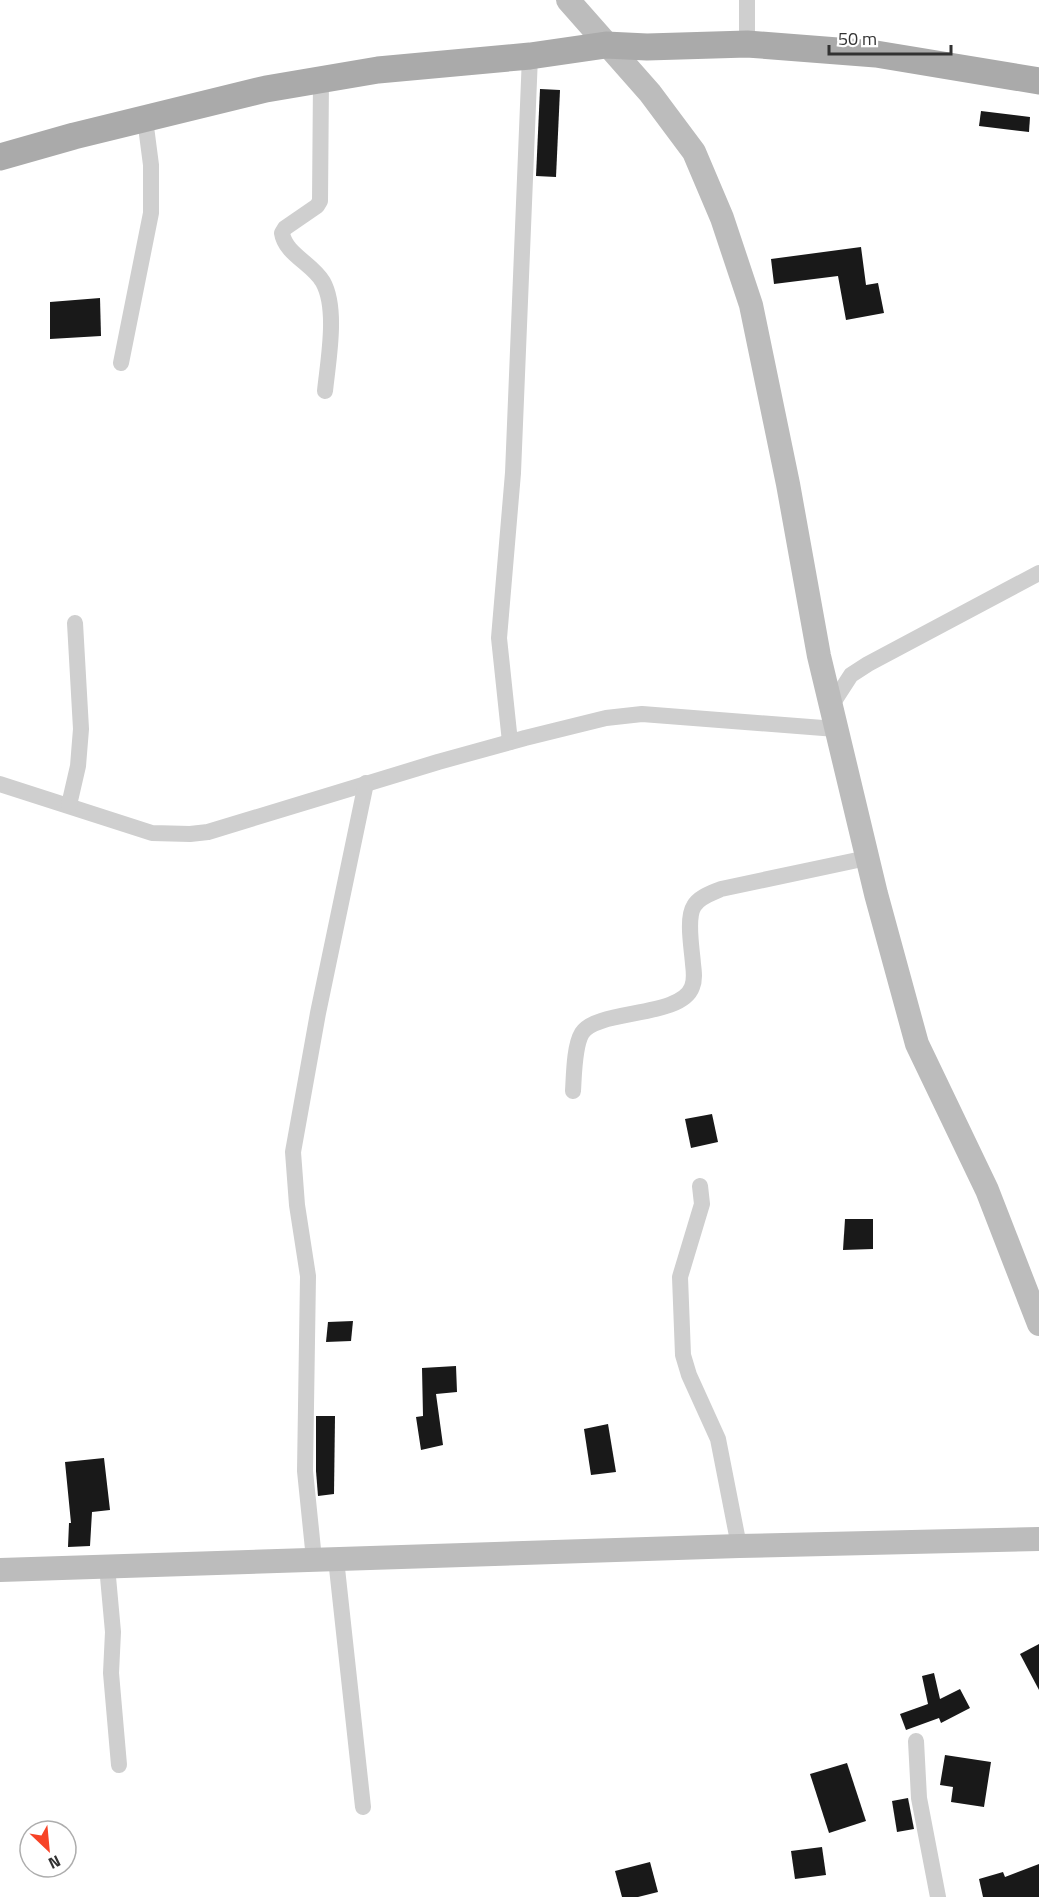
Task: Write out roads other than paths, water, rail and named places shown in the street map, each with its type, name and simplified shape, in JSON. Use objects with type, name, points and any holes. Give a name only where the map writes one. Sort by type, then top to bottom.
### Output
[{"type":"main road","points":[[568,0],[650,93],[694,152],[722,218],[748,294],[788,484],[819,656],[867,858],[917,1044],[987,1190],[1039,1324]]},
{"type":"main road","points":[[0,157],[266,89],[378,70],[530,56],[606,45],[647,47],[747,44],[876,54],[1039,81]]},
{"type":"main road","points":[[0,1570],[739,1546],[1039,1539]]},
{"type":"street","points":[[747,0],[747,44]]},
{"type":"street","points":[[510,742],[499,638],[513,472],[530,56]]},
{"type":"street","points":[[321,80],[320,201],[317,206],[285,228],[282,233],[285,244],[321,279],[328,292],[330,342],[325,391]]},
{"type":"street","points":[[122,363],[151,213],[151,165],[145,119]]},
{"type":"street","points":[[0,784],[152,833],[190,834],[207,832],[510,742],[606,718],[642,714],[834,717],[851,675],[1039,573]]},
{"type":"street","points":[[69,805],[78,766],[81,729],[75,623]]},
{"type":"street","points":[[363,1807],[325,1559],[305,1471],[308,1276],[297,1205],[293,1152],[318,1013],[366,783]]},
{"type":"street","points":[[573,1091],[577,1049],[582,1032],[594,1023],[668,1005],[685,998],[692,988],[694,976],[690,917],[694,904],[705,896],[721,890],[867,858]]},
{"type":"street","points":[[700,1186],[702,1204],[680,1277],[683,1355],[689,1375],[718,1439],[739,1546]]},
{"type":"street","points":[[107,1566],[113,1632],[111,1673],[119,1766]]},
{"type":"street","points":[[916,1741],[919,1798],[938,1897]]}]
